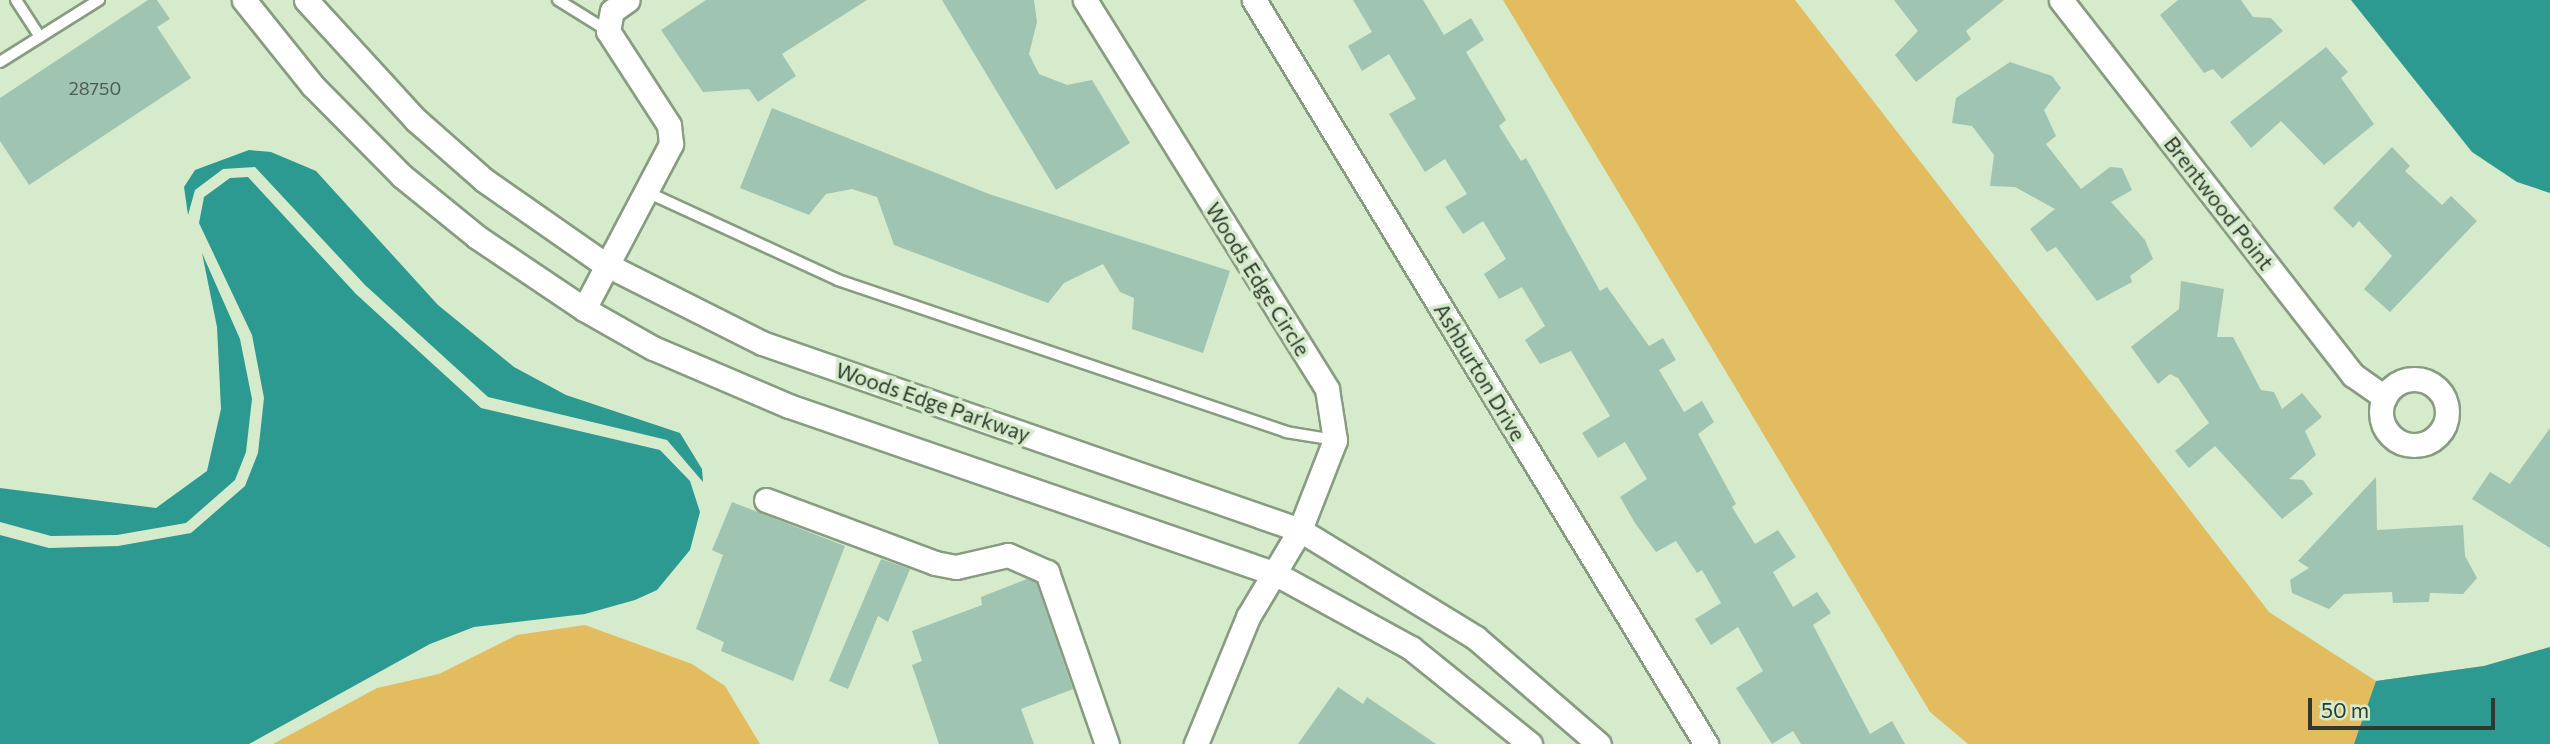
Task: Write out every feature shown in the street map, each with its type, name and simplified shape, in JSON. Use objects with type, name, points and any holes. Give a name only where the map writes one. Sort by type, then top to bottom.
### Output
[{"type":"street","points":[[244,0],[312,85],[402,176],[477,237],[584,309],[675,358],[789,406],[1276,574],[1410,648],[1531,744]]},
{"type":"street","name":"Woods Edge Parkway","points":[[306,0],[324,9],[372,77],[484,180],[603,263],[762,343],[1300,530],[1476,638],[1599,744]]},
{"type":"street","points":[[584,309],[603,263],[649,193],[671,144],[669,125],[608,31],[612,11],[628,0]]},
{"type":"street","name":"Woods Edge Circle","points":[[1085,0],[1327,390],[1335,440]]},
{"type":"street","name":"Ashburton Drive","points":[[1254,0],[1706,744]]},
{"type":"street","name":"Brentwood Point","points":[[2061,0],[2353,375],[2385,397]]},
{"type":"street","points":[[1196,744],[1248,618],[1300,530],[1335,440]]},
{"type":"street","points":[[766,500],[935,563],[956,567],[1008,555],[1047,572],[1107,744]]},
{"type":"lane","points":[[16,0],[40,37]]},
{"type":"lane","points":[[0,62],[99,0]]},
{"type":"lane","points":[[558,0],[608,31]]},
{"type":"lane","points":[[649,193],[838,280],[1286,432],[1335,440]]},
{"type":"shaded area","points":[[1503,0],[1795,0],[2269,612],[2376,681],[2484,666],[2550,647],[2550,744],[1968,744],[1930,712]]},
{"type":"shaded area","points":[[585,625],[692,664],[725,686],[760,744],[273,744],[377,688],[439,674],[517,635]]},
{"type":"water","points":[[2351,0],[2550,0],[2550,193],[2517,182],[2472,152]]},
{"type":"water","points":[[249,150],[271,152],[316,171],[438,305],[514,367],[566,395],[680,433],[702,469],[703,482],[667,440],[488,397],[365,285],[255,167],[223,169],[195,190],[188,215],[184,187],[195,170]]},
{"type":"water","points":[[248,177],[356,294],[481,408],[660,450],[690,481],[700,512],[690,550],[657,590],[635,600],[585,614],[474,627],[430,644],[249,744],[0,744],[0,535],[49,548],[118,546],[191,533],[245,486],[258,453],[264,398],[252,335],[199,223],[204,197],[230,178]]},
{"type":"water","points":[[202,253],[240,339],[252,399],[246,452],[235,480],[186,523],[117,535],[51,536],[0,522],[0,488],[156,508],[207,471],[221,409],[217,327]]},
{"type":"water","points":[[2550,647],[2550,744],[2354,744],[2376,681],[2484,666]]},
{"type":"building","points":[[148,0],[157,0],[170,19],[157,27],[191,78],[29,185],[0,141],[0,98]]},
{"type":"building","points":[[706,0],[867,0],[782,54],[796,76],[758,102],[749,89],[703,92],[661,30]]},
{"type":"building","points":[[942,0],[1034,0],[1037,22],[1029,54],[1039,74],[1067,85],[1092,80],[1130,143],[1056,190]]},
{"type":"building","points":[[1353,0],[1423,0],[1444,35],[1471,18],[1484,40],[1466,52],[1506,120],[1499,126],[1521,161],[1526,158],[1600,291],[1607,287],[1649,346],[1663,338],[1676,360],[1659,370],[1684,412],[1702,401],[1714,422],[1698,434],[1736,504],[1732,507],[1755,544],[1778,530],[1796,557],[1773,572],[1793,607],[1817,592],[1831,613],[1813,625],[1870,734],[1892,721],[1905,744],[1801,744],[1793,731],[1772,744],[1736,688],[1763,671],[1738,627],[1711,645],[1695,619],[1721,603],[1702,570],[1697,573],[1676,541],[1656,552],[1635,523],[1620,497],[1647,479],[1625,442],[1598,458],[1582,433],[1610,416],[1571,351],[1540,364],[1525,340],[1545,326],[1522,287],[1499,299],[1484,274],[1506,259],[1483,221],[1463,234],[1445,207],[1467,194],[1445,159],[1425,172],[1389,114],[1416,99],[1389,54],[1362,71],[1348,46],[1372,32]]},
{"type":"building","points":[[1894,0],[2004,0],[1966,31],[1971,39],[1916,82],[1895,55],[1918,31]]},
{"type":"building","points":[[2178,0],[2241,0],[2253,17],[2271,18],[2283,31],[2222,79],[2213,69],[2204,73],[2160,15]]},
{"type":"building","points":[[2326,47],[2348,72],[2341,78],[2374,124],[2324,165],[2281,121],[2251,148],[2230,122]]},
{"type":"building","points":[[2010,62],[2052,76],[2061,88],[2044,110],[2056,136],[2046,144],[2081,189],[2110,167],[2122,168],[2132,190],[2111,202],[2145,240],[2153,259],[2130,276],[2132,282],[2097,301],[2056,247],[2047,252],[2030,229],[2055,209],[2015,187],[1990,186],[1994,155],[1972,126],[1952,123],[1956,98]]},
{"type":"building","points":[[772,108],[989,194],[1230,271],[1203,353],[1132,329],[1134,298],[1120,292],[1103,264],[1064,283],[1048,303],[894,245],[877,197],[852,189],[826,194],[809,215],[740,188]]},
{"type":"building","points":[[2392,147],[2410,166],[2405,171],[2442,205],[2451,196],[2477,221],[2390,312],[2364,289],[2392,256],[2359,221],[2353,228],[2333,208]]},
{"type":"building","points":[[2181,281],[2224,289],[2217,337],[2233,337],[2261,390],[2274,392],[2282,409],[2302,393],[2322,417],[2305,431],[2316,455],[2289,479],[2303,480],[2313,494],[2282,519],[2215,446],[2189,468],[2175,451],[2209,423],[2178,378],[2170,374],[2158,384],[2131,347],[2179,309]]},
{"type":"building","points":[[2550,428],[2550,548],[2472,499],[2490,472],[2510,484]]},
{"type":"building","points":[[2376,477],[2377,530],[2463,525],[2465,556],[2477,578],[2463,594],[2430,593],[2429,602],[2393,603],[2392,592],[2344,594],[2329,609],[2292,593],[2290,580],[2309,568],[2298,561]]},
{"type":"building","points":[[732,502],[845,546],[793,681],[721,651],[724,642],[696,629],[723,555],[712,550]]},
{"type":"building","points":[[881,559],[910,569],[888,622],[878,616],[848,689],[829,681]]},
{"type":"building","points":[[1027,579],[1036,582],[1073,689],[1021,709],[1034,744],[939,744],[912,665],[922,661],[912,631],[982,605],[981,597]]},
{"type":"building","points":[[1338,687],[1363,704],[1367,697],[1436,744],[1298,744]]}]
